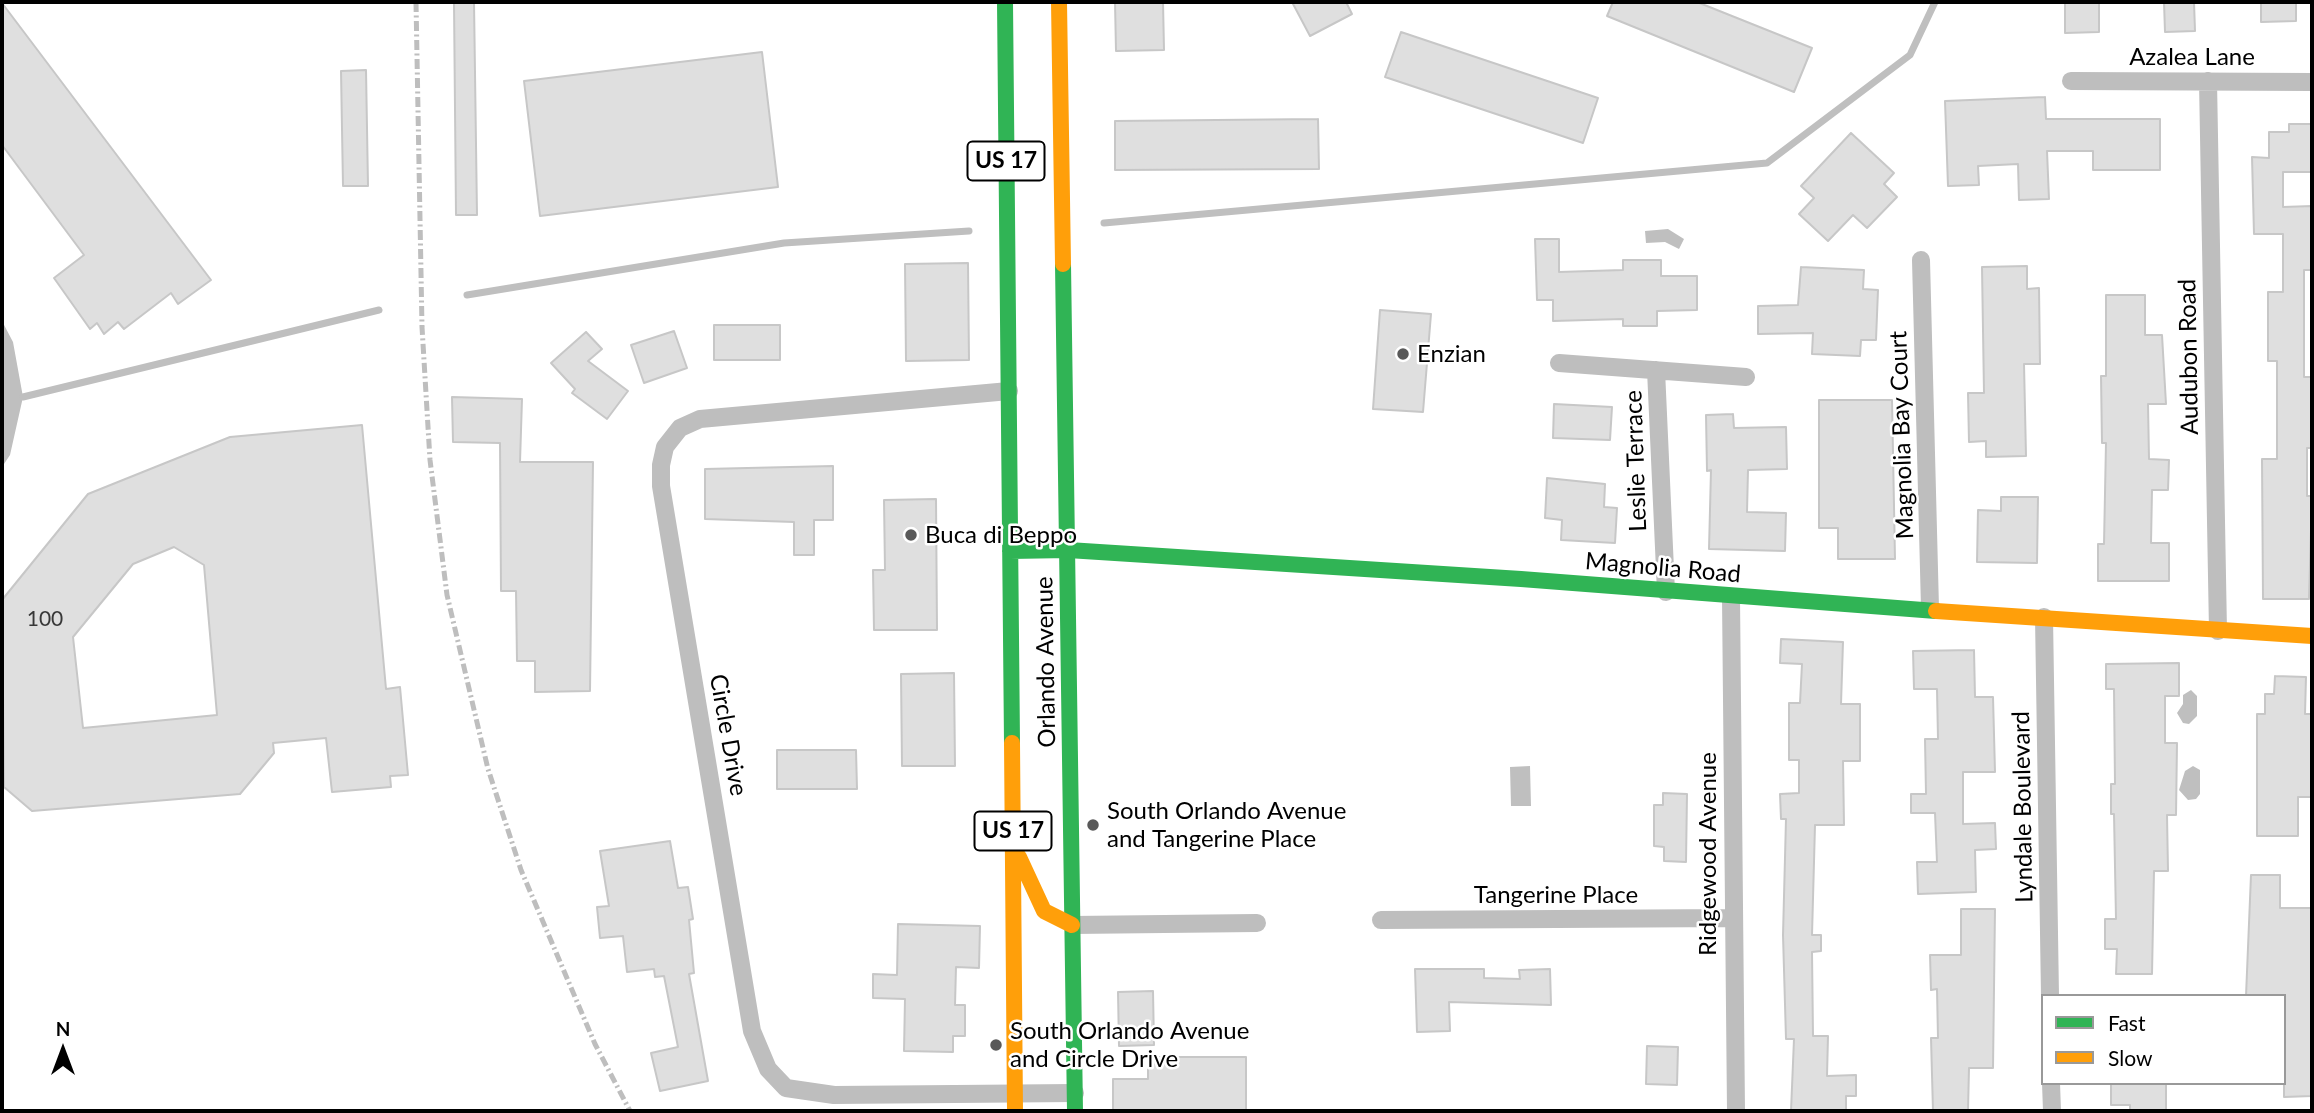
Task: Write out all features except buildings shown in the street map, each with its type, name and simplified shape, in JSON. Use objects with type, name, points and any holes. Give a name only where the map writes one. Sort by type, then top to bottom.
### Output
[{"type":"main road","name":"Orlando Avenue","points":[[1005,2],[1015,1102]]},
{"type":"main road","name":"Orlando Avenue","points":[[1059,2],[1075,1102]]},
{"type":"main road","name":"Magnolia Road","points":[[1010,551],[1068,550],[2312,636]]},
{"type":"main road","points":[[1013,841],[1033,893],[1044,911],[1072,925]]},
{"type":"street","name":"Azalea Lane","points":[[2071,81],[2312,82]]},
{"type":"street","name":"Audubon Road","points":[[2208,81],[2218,631]]},
{"type":"street","name":"Magnolia Bay Court","points":[[1922,260],[1930,608]]},
{"type":"street","name":"Leslie Terrace","points":[[1559,363],[1746,377]]},
{"type":"street","name":"Leslie Terrace","points":[[1657,370],[1666,592]]},
{"type":"street","name":"Circle Drive","points":[[1009,391],[699,419],[680,428],[665,447],[661,486],[752,1031],[768,1069],[786,1088],[834,1094],[1075,1102]]},
{"type":"street","name":"Ridgewood Avenue","points":[[1731,597],[1735,1111]]},
{"type":"street","name":"Lyndale Boulevard","points":[[2044,617],[2050,994]]},
{"type":"street","name":"Tangerine Place","points":[[1381,920],[1732,918]]},
{"type":"street","points":[[1072,925],[1257,923]]},
{"type":"street","points":[[2051,1085],[2052,1111]]},
{"type":"shaded area","points":[[1668,229],[1684,239],[1679,249],[1665,242],[1646,243],[1645,231]]},
{"type":"shaded area","points":[[2,321],[13,342],[23,397],[10,455],[2,467]]},
{"type":"shaded area","points":[[2191,690],[2197,696],[2197,716],[2189,724],[2183,723],[2177,713],[2183,704],[2183,695]]},
{"type":"shaded area","points":[[1530,766],[1531,806],[1511,806],[1510,767]]},
{"type":"shaded area","points":[[2193,766],[2200,770],[2200,794],[2196,799],[2188,800],[2179,790],[2185,771]]},
{"type":"waterway","points":[[1104,223],[1767,163],[1910,55],[1935,2]]},
{"type":"waterway","points":[[467,295],[784,243],[969,231]]},
{"type":"waterway","points":[[23,397],[379,310]]},
{"type":"railway","points":[[416,2],[422,327],[430,460],[447,595],[488,769],[521,870],[595,1044],[630,1111]]},
{"type":"traffic: fast","points":[[1005,2],[1012,743]]},
{"type":"traffic: fast","points":[[1063,264],[1075,1111]]},
{"type":"traffic: fast","points":[[1010,551],[1068,550],[1521,579],[1936,611]]},
{"type":"traffic: slow","points":[[1059,2],[1063,264]]},
{"type":"traffic: slow","points":[[1936,611],[2312,636]]},
{"type":"traffic: slow","points":[[1012,743],[1015,1111]]},
{"type":"traffic: slow","points":[[1019,857],[1044,911],[1072,925]]},
{"type":"place","name":"Enzian","points":[[1403,354]]},
{"type":"place","name":"Buca di Beppo","points":[[911,535]]},
{"type":"place","name":"South Orlando Avenue and Tangerine Place","points":[[1093,825]]},
{"type":"place","name":"South Orlando Avenue and Circle Drive","points":[[996,1045]]}]
